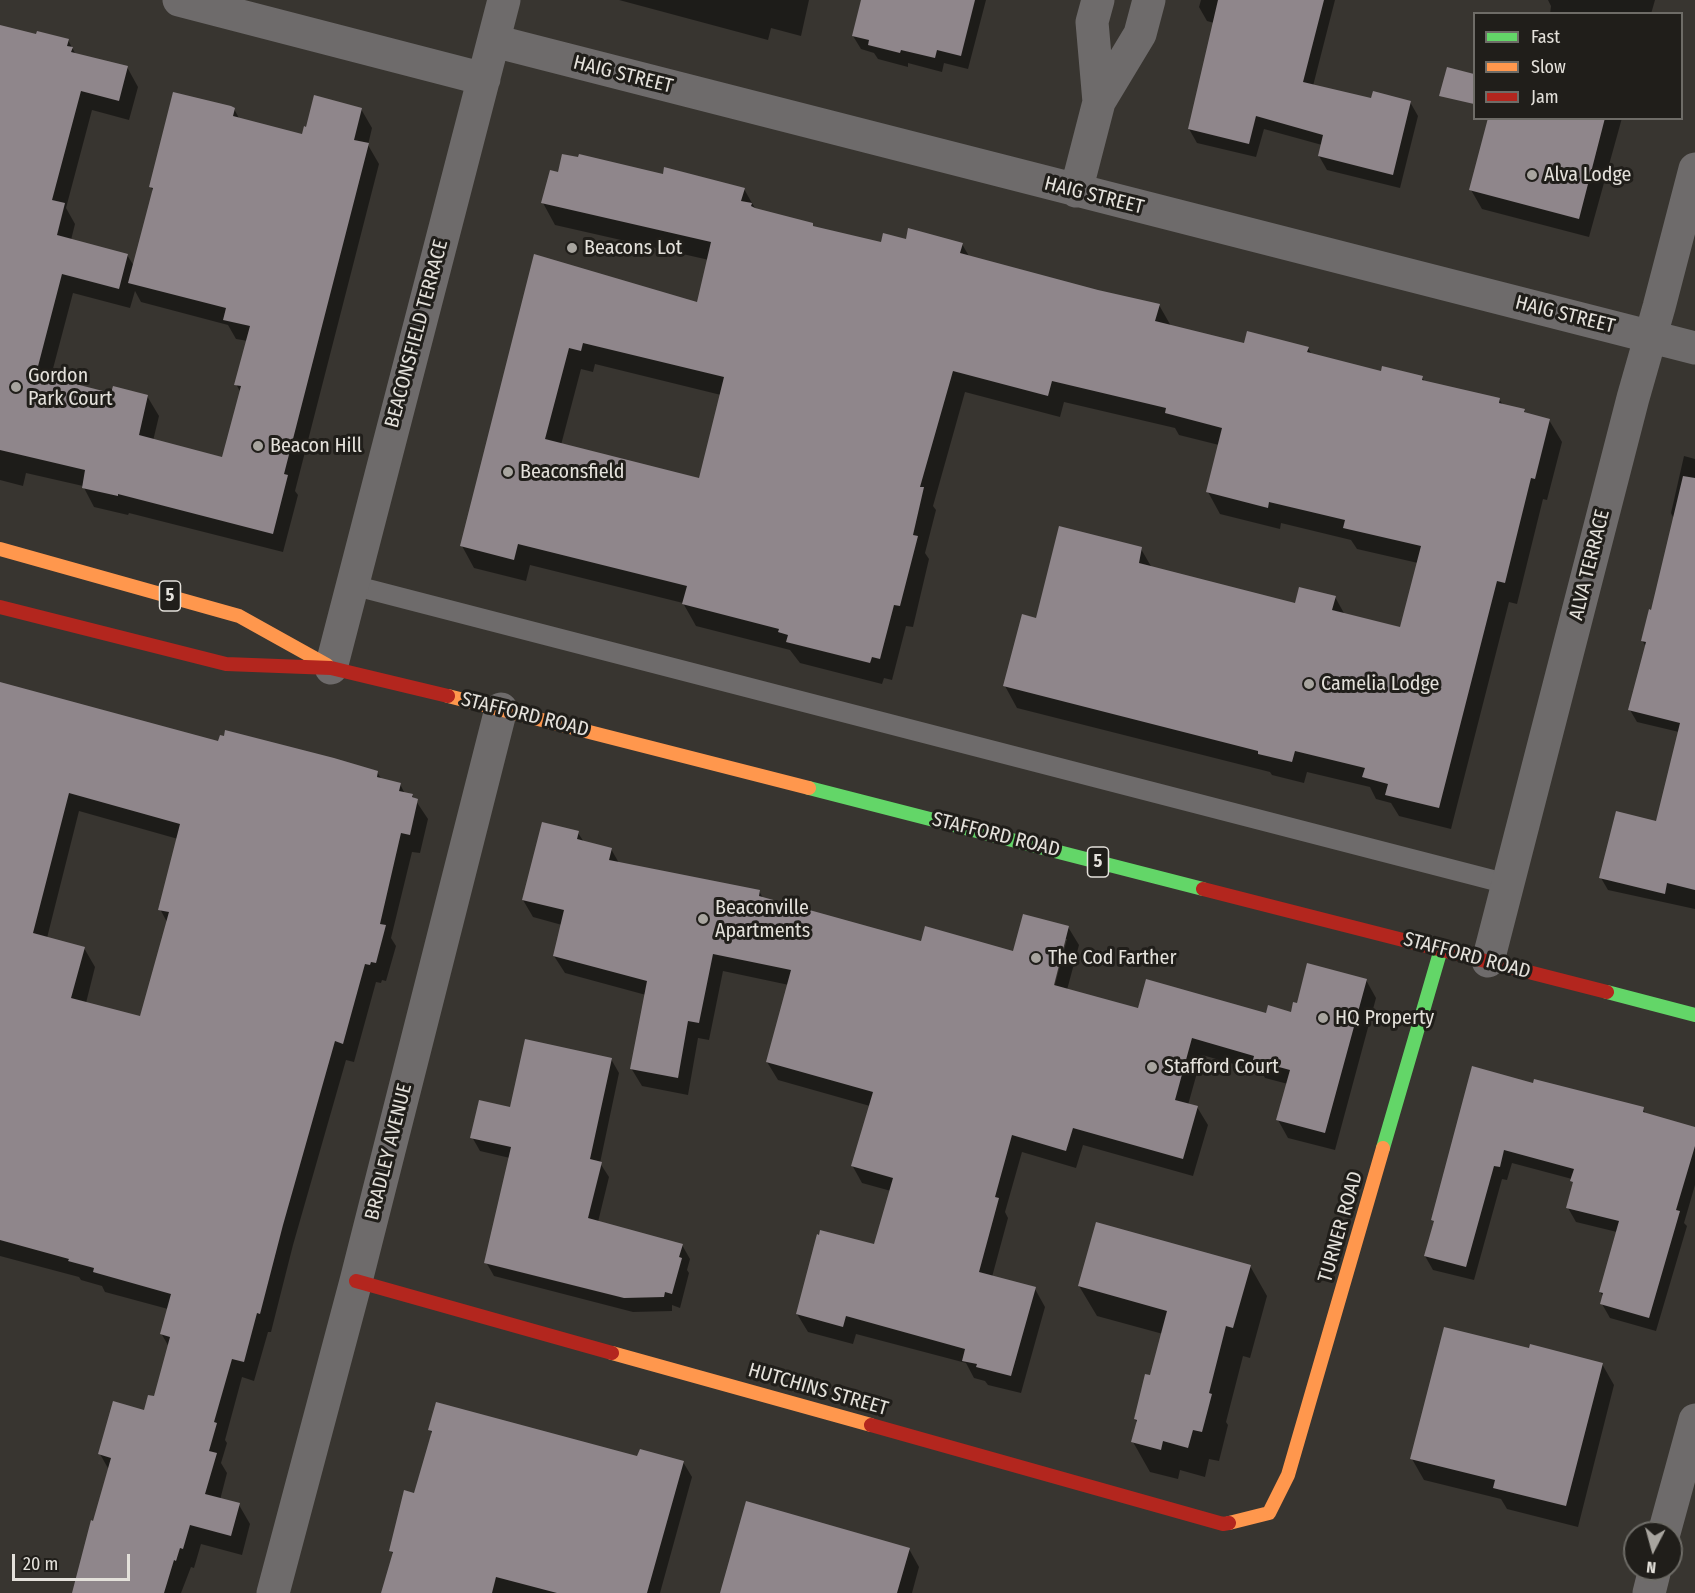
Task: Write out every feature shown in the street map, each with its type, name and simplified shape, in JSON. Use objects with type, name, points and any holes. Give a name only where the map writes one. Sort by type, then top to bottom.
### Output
[{"type":"main road","name":"STAFFORD ROAD","points":[[0,549],[239,616],[331,668]]},
{"type":"main road","name":"STAFFORD ROAD","points":[[0,607],[226,664],[331,668],[501,709],[1695,1015]]},
{"type":"main road","name":"TURNER ROAD","points":[[1269,1513],[1288,1475],[1441,949]]},
{"type":"main road","name":"HUTCHINS STREET","points":[[356,1281],[1223,1524],[1269,1513]]},
{"type":"street","points":[[179,0],[484,79]]},
{"type":"street","name":"BEACONSFIELD TERRACE","points":[[331,668],[504,0]]},
{"type":"street","points":[[1098,0],[1092,22],[1099,102]]},
{"type":"street","points":[[1076,191],[1099,102],[1140,34],[1149,0]]},
{"type":"street","name":"HAIG STREET","points":[[494,41],[1695,348]]},
{"type":"street","name":"ALVA TERRACE","points":[[1488,961],[1630,409],[1695,169]]},
{"type":"street","name":"BRADLEY AVENUE","points":[[273,1593],[356,1281],[501,709]]},
{"type":"street","points":[[1667,1521],[1695,1420]]},
{"type":"lane","points":[[352,585],[1508,884]]},
{"type":"building","points":[[861,0],[975,0],[961,56],[937,50],[935,58],[868,45],[869,40],[852,36]]},
{"type":"building","points":[[1218,0],[1324,0],[1303,82],[1371,98],[1373,91],[1411,101],[1393,175],[1318,156],[1323,135],[1256,116],[1249,144],[1188,129]]},
{"type":"building","points":[[0,25],[69,39],[67,46],[73,47],[71,52],[128,66],[119,101],[81,91],[52,200],[65,203],[57,235],[128,254],[119,289],[62,274],[36,374],[111,393],[113,386],[148,395],[139,435],[222,457],[241,386],[234,385],[250,326],[223,320],[226,308],[128,283],[153,188],[149,187],[173,92],[231,106],[235,108],[233,116],[302,134],[314,95],[362,108],[354,140],[369,143],[284,474],[288,475],[273,534],[118,494],[118,496],[82,488],[85,470],[0,450]]},
{"type":"building","points":[[1447,67],[1473,74],[1473,104],[1439,96]]},
{"type":"building","name":"Alva Lodge","points":[[1487,120],[1604,120],[1579,219],[1469,190]]},
{"type":"building","points":[[562,154],[578,157],[579,154],[663,174],[664,167],[745,188],[741,201],[752,203],[751,206],[755,208],[813,223],[813,226],[881,242],[883,233],[906,239],[908,228],[963,243],[960,253],[1160,304],[1155,321],[1244,343],[1247,331],[1309,347],[1307,352],[1381,371],[1382,366],[1423,376],[1422,380],[1500,398],[1499,403],[1525,409],[1524,412],[1550,419],[1535,479],[1531,478],[1505,583],[1497,581],[1439,808],[1385,795],[1388,784],[1362,777],[1365,768],[1295,751],[1292,762],[1258,754],[1258,751],[1003,686],[1022,614],[1036,618],[1059,526],[1142,547],[1139,563],[1295,603],[1299,587],[1336,596],[1332,610],[1400,627],[1421,546],[1343,528],[1345,520],[1269,502],[1268,508],[1206,492],[1222,428],[1165,413],[1166,408],[1052,381],[1048,396],[953,371],[920,487],[924,487],[913,535],[918,536],[900,606],[894,605],[880,659],[872,657],[870,663],[786,642],[788,635],[778,632],[779,629],[682,604],[687,586],[518,544],[514,560],[460,546],[534,254],[697,302],[711,242],[541,203],[550,170],[558,172]],"holes":[[[583,343],[724,377],[699,478],[545,439],[569,348],[581,351]]]},
{"type":"building","points":[[1683,476],[1695,478],[1695,890],[1667,883],[1665,894],[1599,878],[1616,811],[1656,821],[1680,723],[1628,710],[1646,642],[1641,641],[1649,609],[1651,610]]},
{"type":"building","points":[[0,682],[218,741],[220,735],[224,736],[225,730],[378,771],[377,777],[401,783],[399,791],[413,794],[412,797],[418,799],[410,835],[401,833],[380,924],[386,925],[376,963],[365,964],[343,1044],[335,1041],[260,1314],[257,1313],[244,1362],[232,1359],[214,1422],[217,1423],[209,1451],[217,1453],[205,1494],[240,1503],[231,1536],[190,1525],[183,1549],[180,1548],[176,1561],[174,1560],[164,1593],[72,1593],[91,1520],[93,1521],[111,1458],[98,1454],[113,1401],[144,1410],[148,1395],[154,1396],[170,1337],[160,1334],[171,1294],[93,1272],[94,1268],[68,1261],[69,1259],[0,1240]],"holes":[[[69,793],[180,824],[158,910],[169,912],[140,1016],[71,998],[85,947],[33,933]]]},
{"type":"building","points":[[542,822],[579,831],[577,839],[612,848],[609,860],[760,890],[759,896],[921,941],[925,926],[1013,951],[1023,914],[1069,926],[1054,985],[1138,1008],[1146,979],[1266,1013],[1268,1005],[1291,1012],[1293,1002],[1297,1003],[1307,963],[1367,979],[1325,1133],[1276,1120],[1290,1070],[1253,1060],[1254,1056],[1192,1038],[1175,1100],[1198,1106],[1183,1159],[1073,1128],[1066,1151],[1012,1135],[995,1197],[999,1198],[979,1272],[1036,1287],[1011,1376],[962,1361],[965,1349],[846,1316],[843,1327],[796,1314],[820,1230],[874,1244],[893,1178],[851,1166],[873,1092],[766,1062],[791,970],[713,954],[699,1023],[688,1021],[678,1078],[630,1069],[647,981],[553,956],[564,910],[522,900]]},
{"type":"building","points":[[525,1039],[612,1058],[590,1159],[602,1162],[588,1218],[683,1244],[679,1257],[682,1258],[672,1294],[665,1292],[664,1297],[624,1298],[484,1263],[511,1147],[470,1138],[479,1100],[510,1107]]},
{"type":"building","points":[[1472,1066],[1533,1083],[1534,1079],[1644,1107],[1643,1112],[1695,1127],[1695,1146],[1676,1210],[1680,1211],[1649,1318],[1600,1304],[1603,1293],[1599,1292],[1619,1221],[1566,1208],[1574,1169],[1504,1150],[1500,1167],[1494,1166],[1466,1267],[1424,1256],[1434,1221],[1431,1220]]},
{"type":"building","points":[[1096,1222],[1251,1265],[1233,1328],[1226,1326],[1202,1432],[1193,1430],[1188,1448],[1163,1441],[1161,1450],[1131,1442],[1145,1374],[1150,1375],[1167,1311],[1078,1286]]},
{"type":"building","points":[[1444,1327],[1529,1348],[1530,1344],[1603,1363],[1566,1506],[1493,1488],[1495,1480],[1410,1459]]},
{"type":"building","points":[[436,1402],[637,1456],[640,1449],[684,1461],[647,1593],[557,1593],[496,1577],[492,1593],[381,1593],[393,1552],[389,1551],[404,1490],[414,1493],[432,1431],[428,1430]]},
{"type":"building","points":[[746,1501],[910,1548],[897,1593],[720,1593]]},
{"type":"traffic: fast","points":[[809,788],[1203,889]]},
{"type":"traffic: fast","points":[[1383,1148],[1441,949]]},
{"type":"traffic: fast","points":[[1607,992],[1695,1015]]},
{"type":"traffic: slow","points":[[0,549],[239,616],[327,665]]},
{"type":"traffic: slow","points":[[448,696],[809,788]]},
{"type":"traffic: slow","points":[[1229,1523],[1269,1513],[1288,1475],[1383,1148]]},
{"type":"traffic: slow","points":[[612,1353],[871,1425]]},
{"type":"traffic: jam","points":[[0,607],[226,664],[331,668],[448,696]]},
{"type":"traffic: jam","points":[[1203,889],[1607,992]]},
{"type":"traffic: jam","points":[[356,1281],[612,1353]]},
{"type":"traffic: jam","points":[[871,1425],[1223,1524],[1229,1523]]},
{"type":"place","name":"Alva Lodge","points":[[1532,175]]},
{"type":"place","name":"Beacons Lot","points":[[572,248]]},
{"type":"place","name":"Gordon Park Court","points":[[16,387]]},
{"type":"place","name":"Beacon Hill","points":[[258,446]]},
{"type":"place","name":"Beaconsfield","points":[[508,472]]},
{"type":"place","name":"Camelia Lodge","points":[[1309,684]]},
{"type":"place","name":"Beaconville Apartments","points":[[703,919]]},
{"type":"place","name":"The Cod Farther","points":[[1036,958]]},
{"type":"place","name":"HQ Property","points":[[1323,1018]]},
{"type":"place","name":"Stafford Court","points":[[1152,1067]]}]
